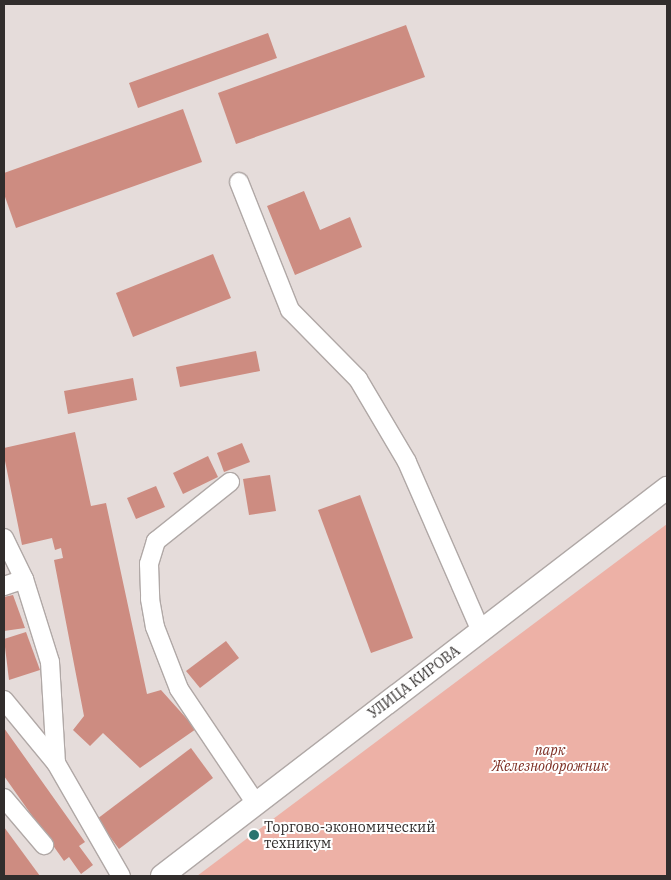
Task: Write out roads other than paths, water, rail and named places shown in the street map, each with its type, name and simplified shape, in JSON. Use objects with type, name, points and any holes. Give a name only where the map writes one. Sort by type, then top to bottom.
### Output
[{"type":"main road","name":"УЛИЦА КИРОВА","points":[[162,876],[255,802],[667,488]]},
{"type":"lane","points":[[239,182],[290,310],[358,378],[407,462],[481,630]]},
{"type":"lane","points":[[230,482],[156,541],[148,564],[150,599],[155,627],[179,689],[255,802]]},
{"type":"lane","points":[[4,538],[24,579],[51,669],[56,763]]},
{"type":"lane","points":[[4,586],[24,579]]},
{"type":"lane","points":[[4,700],[56,763],[121,876]]},
{"type":"lane","points":[[4,798],[44,845]]},
{"type":"place","name":"Торгово-экономический техникум","points":[[254,835]]},
{"type":"park label","name":"парк Железнодорожник","points":[[550,758]]}]
